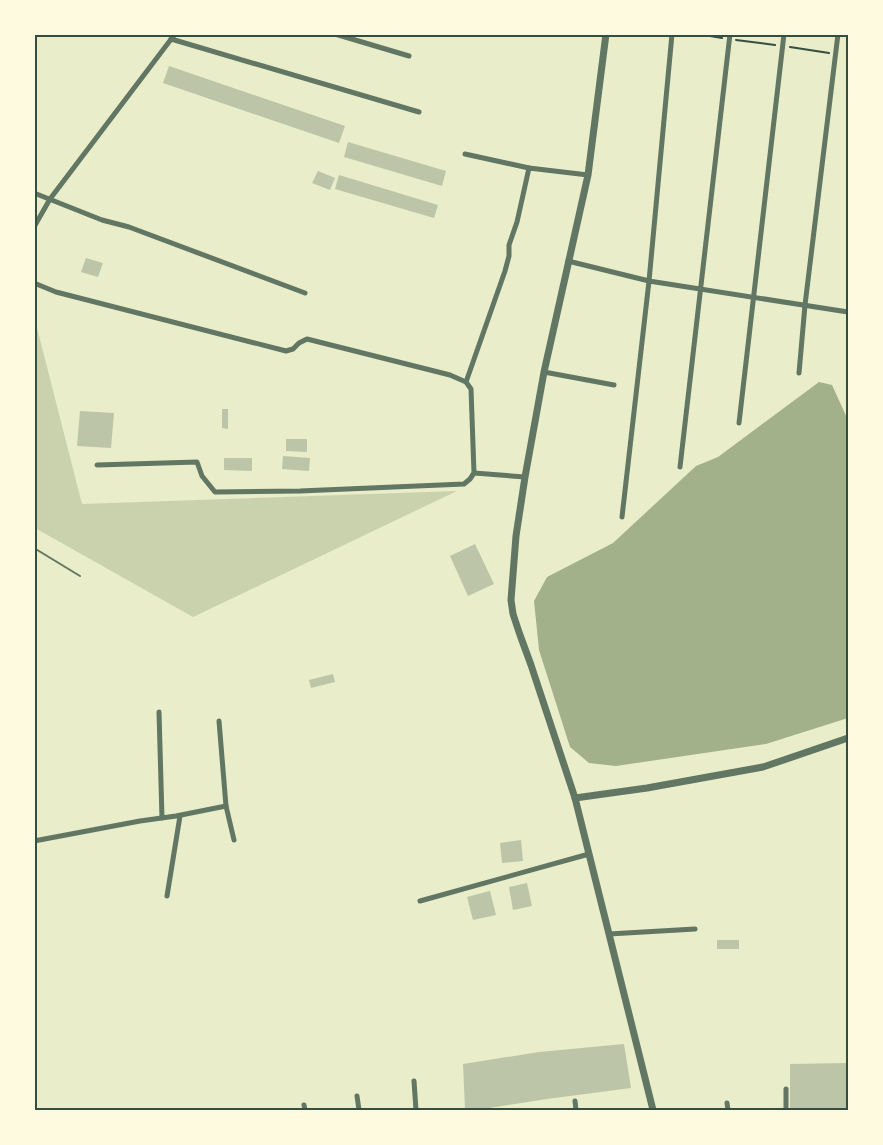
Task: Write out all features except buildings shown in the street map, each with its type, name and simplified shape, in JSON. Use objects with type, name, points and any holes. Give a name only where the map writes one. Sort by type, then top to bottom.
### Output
[{"type":"street","points":[[335,34],[409,56]]},
{"type":"street","points":[[606,34],[588,176],[544,372],[525,477],[516,536],[511,600],[513,614],[575,798],[653,1110]]},
{"type":"street","points":[[622,518],[649,281],[672,34]]},
{"type":"street","points":[[739,423],[784,34]]},
{"type":"street","points":[[799,373],[805,305],[838,34]]},
{"type":"street","points":[[34,227],[50,199],[173,37],[419,112]]},
{"type":"street","points":[[680,467],[730,37]]},
{"type":"street","points":[[465,154],[529,168],[588,176]]},
{"type":"street","points":[[466,382],[505,271],[509,245],[517,222],[529,168]]},
{"type":"street","points":[[34,193],[305,293]]},
{"type":"street","points":[[568,261],[649,281],[849,312]]},
{"type":"street","points":[[34,283],[56,292],[286,351],[307,339],[335,345],[450,375],[466,382],[471,389],[474,473],[464,484],[215,492],[202,476],[197,462],[97,465]]},
{"type":"street","points":[[544,372],[614,385]]},
{"type":"street","points":[[474,473],[525,477]]},
{"type":"street","points":[[159,712],[162,818]]},
{"type":"street","points":[[219,721],[226,806],[234,840]]},
{"type":"street","points":[[575,798],[647,788],[763,767],[849,738]]},
{"type":"street","points":[[34,841],[226,806]]},
{"type":"street","points":[[167,896],[180,816]]},
{"type":"street","points":[[420,901],[589,854]]},
{"type":"street","points":[[609,934],[695,929]]},
{"type":"street","points":[[414,1081],[416,1110]]},
{"type":"street","points":[[786,1089],[786,1110]]},
{"type":"street","points":[[357,1096],[359,1110]]},
{"type":"street","points":[[575,1101],[576,1110]]},
{"type":"street","points":[[727,1103],[728,1110]]},
{"type":"lane","points":[[34,548],[80,576]]},
{"type":"path","points":[[698,34],[836,54]]},
{"type":"shaded area","points":[[34,316],[82,504],[457,491],[193,617],[35,528]]},
{"type":"shaded area","points":[[819,382],[832,385],[848,420],[848,718],[766,744],[616,766],[589,763],[570,747],[539,650],[534,601],[547,577],[613,543],[696,466],[718,457]]}]
